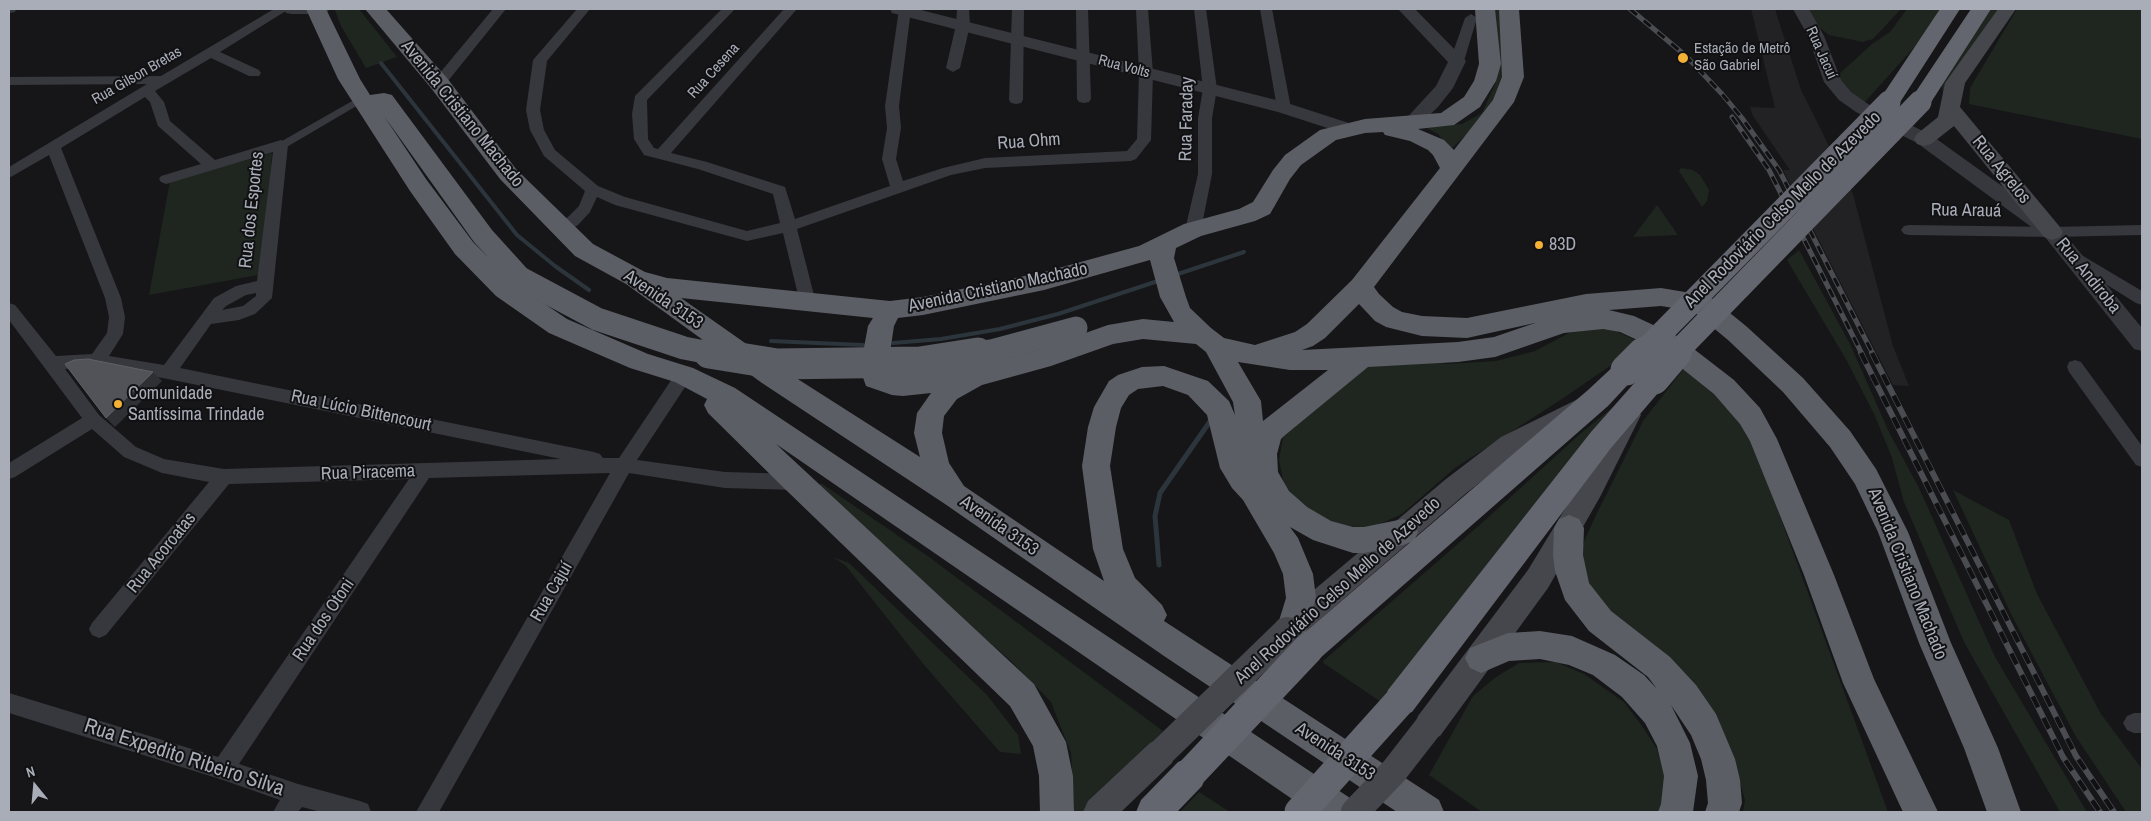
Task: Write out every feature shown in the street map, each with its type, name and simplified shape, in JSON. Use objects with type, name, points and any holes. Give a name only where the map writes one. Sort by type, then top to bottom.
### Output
[{"type":"highway","points":[[318,9],[349,79],[418,185],[464,248],[505,290],[558,326],[639,361],[690,378],[725,396],[1341,812]]},
{"type":"highway","name":"Avenida Cristiano Machado","points":[[375,9],[439,83],[508,174],[568,232]]},
{"type":"highway","points":[[1255,356],[1304,339],[1316,330],[1361,286],[1503,102],[1513,77],[1509,9]]},
{"type":"highway","name":"Anel Rodoviário Celso Mello de Azevedo","points":[[1153,812],[1190,774],[1296,635],[1598,398],[1626,370],[1889,102],[1950,9]]},
{"type":"highway","name":"Anel Rodoviário Celso Mello de Azevedo","points":[[1300,812],[1400,702],[1601,440],[1674,355],[1920,102],[1981,9]]},
{"type":"highway","points":[[1357,128],[1446,120],[1472,102],[1485,81],[1490,64],[1476,12]]},
{"type":"highway","points":[[361,99],[384,100],[483,236],[522,279],[597,319],[684,348],[776,364],[920,362],[991,351],[1076,328],[1177,305]]},
{"type":"highway","points":[[1357,128],[1394,130],[1417,136],[1436,145],[1456,162]]},
{"type":"highway","name":"Avenida Cristiano Machado","points":[[635,278],[667,287],[808,303],[885,321],[923,306],[1044,281],[1147,252],[1165,255],[1193,230],[1247,215],[1262,208],[1281,175],[1293,160],[1328,135],[1357,128]]},
{"type":"highway","name":"Avenida 3153","points":[[568,232],[584,250],[635,278],[772,376],[955,495],[1175,646],[1427,812]]},
{"type":"highway","points":[[1165,255],[1177,305],[1208,340],[1247,401],[1250,427],[1249,456],[1253,491],[1262,510],[1294,562],[1301,588],[1296,635]]},
{"type":"highway","name":"Avenida Cristiano Machado","points":[[1361,286],[1370,301],[1384,314],[1395,320],[1422,326],[1467,328],[1556,308],[1661,297],[1700,303],[1737,333],[1794,384],[1840,439],[1866,477],[1893,532],[1935,643],[1981,748],[2004,812]]},
{"type":"highway","points":[[885,321],[873,369],[876,379],[892,385],[974,377],[1042,359],[1108,335],[1143,329],[1208,340],[1236,352],[1290,360],[1458,352],[1495,347],[1562,324],[1586,320],[1603,319],[1625,323],[1649,333],[1676,349],[1724,387],[1750,416],[1763,440],[1797,522],[1859,683],[1921,812]]},
{"type":"highway","points":[[1361,358],[1274,428],[1268,435],[1263,454],[1264,472],[1267,482],[1279,500],[1297,516],[1323,531],[1352,540],[1364,540],[1403,532]]},
{"type":"highway","points":[[1175,646],[1162,626],[1124,588],[1116,574],[1108,549],[1096,466],[1102,427],[1108,406],[1119,388],[1128,382],[1142,377],[1164,376],[1198,388],[1219,409],[1234,468],[1253,491]]},
{"type":"highway","points":[[955,495],[936,467],[928,434],[931,413],[947,392],[974,377]]},
{"type":"highway","points":[[690,378],[796,482],[1022,694],[1049,742],[1056,776],[1057,812]]},
{"type":"highway","points":[[1569,528],[1568,555],[1570,571],[1576,590],[1600,621],[1659,667],[1684,696],[1704,725],[1718,759],[1723,780],[1725,803],[1722,812]]},
{"type":"highway","points":[[1481,658],[1508,647],[1540,645],[1572,651],[1604,665],[1633,686],[1657,712],[1674,743],[1681,776],[1678,807],[1675,812]]},
{"type":"highway","points":[[1859,683],[1880,759],[1905,812]]},
{"type":"main road","points":[[1924,139],[1948,120],[1955,83],[2007,9]]},
{"type":"main road","name":"Rua Agrelos","points":[[1950,108],[2052,232]]},
{"type":"main road","name":"Anel Rodoviário Celso Mello de Azevedo","points":[[1355,812],[1394,771],[1481,658],[1538,579],[1591,489],[1644,390]]},
{"type":"main road","name":"Anel Rodoviário Celso Mello de Azevedo","points":[[1099,812],[1161,753],[1296,635],[1403,532],[1455,487],[1510,444],[1598,398]]},
{"type":"street","name":"Rua Gilson Bretas","points":[[9,173],[161,80],[283,9]]},
{"type":"street","points":[[292,9],[318,9]]},
{"type":"street","points":[[439,83],[500,9]]},
{"type":"street","name":"Rua Ohm","points":[[584,9],[540,60],[533,110],[537,130],[549,153],[593,190],[620,201],[747,236],[788,227],[948,171],[985,163],[1132,156],[1144,140],[1146,72],[1142,9]]},
{"type":"street","points":[[730,9],[640,99],[641,139],[655,154],[702,165],[780,191],[808,303]]},
{"type":"street","name":"Rua Cesena","points":[[655,154],[791,9]]},
{"type":"street","points":[[898,189],[889,159],[894,128],[892,106],[903,9]]},
{"type":"street","name":"Rua Volts","points":[[903,9],[963,17],[1016,39],[1357,128]]},
{"type":"street","points":[[1016,100],[1018,9]]},
{"type":"street","points":[[1082,9],[1084,99]]},
{"type":"street","name":"Rua Faraday","points":[[1193,230],[1205,174],[1205,118],[1210,89],[1200,9]]},
{"type":"street","points":[[1266,9],[1284,108]]},
{"type":"street","points":[[1406,9],[1457,60]]},
{"type":"street","name":"Rua Jacuí","points":[[1801,9],[1816,36],[1833,82],[1845,96],[1862,108],[1924,139],[2052,232]]},
{"type":"street","points":[[1405,124],[1432,103],[1444,88],[1476,12]]},
{"type":"street","points":[[953,68],[963,17]]},
{"type":"street","points":[[211,52],[254,72]]},
{"type":"street","points":[[9,81],[161,80]]},
{"type":"street","points":[[1444,88],[1446,120]]},
{"type":"street","points":[[144,91],[157,102],[163,123],[212,165]]},
{"type":"street","points":[[281,145],[361,99]]},
{"type":"street","name":"Rua dos Esportes","points":[[166,179],[281,145],[264,298],[248,310],[238,314],[206,319],[168,372]]},
{"type":"street","points":[[53,146],[113,298],[117,317],[115,334],[98,360]]},
{"type":"street","points":[[9,165],[26,162]]},
{"type":"street","points":[[568,232],[573,221],[585,208],[593,190]]},
{"type":"street","name":"Rua Arauá","points":[[1909,230],[2052,232],[2142,230]]},
{"type":"street","name":"Rua Andiroba","points":[[2052,232],[2142,343]]},
{"type":"street","points":[[2073,256],[2142,299]]},
{"type":"street","name":"Rua Piracema","points":[[9,309],[52,363],[93,420],[130,452],[162,466],[224,477],[624,465],[725,480],[796,482]]},
{"type":"street","name":"Rua Lúcio Bittencourt","points":[[52,363],[98,360],[168,372],[624,465]]},
{"type":"street","points":[[2075,367],[2142,460]]},
{"type":"street","name":"Rua Cajuí","points":[[427,812],[624,465],[690,378]]},
{"type":"street","points":[[9,472],[93,420]]},
{"type":"street","name":"Rua dos Otoni","points":[[224,769],[424,471]]},
{"type":"street","name":"Rua Acoroatas","points":[[100,629],[224,477]]},
{"type":"street","name":"Rua Expedito Ribeiro Silva","points":[[9,703],[224,769],[298,795],[360,812]]},
{"type":"street","points":[[284,812],[298,795]]},
{"type":"shaded area","points":[[359,9],[397,57],[366,68],[341,26],[335,10]]},
{"type":"shaded area","points":[[1493,9],[1501,9],[1505,79],[1483,119],[1450,150],[1438,134],[1425,127],[1462,124],[1482,113],[1496,82],[1496,43]]},
{"type":"shaded area","points":[[1751,9],[1775,9],[1801,90],[1853,194],[1893,346],[1909,386],[1893,385],[1783,170],[1790,170],[1753,116],[1750,107],[1775,108]]},
{"type":"shaded area","points":[[1808,9],[1901,9],[1873,39],[1863,42],[1829,35],[1815,24]]},
{"type":"shaded area","points":[[1907,9],[1942,9],[1928,32],[1864,103],[1852,97],[1837,76],[1872,44],[1890,32]]},
{"type":"shaded area","points":[[1985,9],[1998,9],[1950,78],[1945,104],[1940,78]]},
{"type":"shaded area","points":[[2017,9],[2142,9],[2142,139],[1969,104],[1970,88]]},
{"type":"shaded area","points":[[272,153],[263,274],[149,295],[170,181]]},
{"type":"shaded area","points":[[1681,168],[1693,170],[1700,175],[1709,190],[1707,201],[1702,207],[1679,171]]},
{"type":"shaded area","points":[[1657,205],[1678,235],[1633,237]]},
{"type":"shaded area","points":[[1799,250],[1850,344],[1889,432],[1919,488],[1995,657],[2087,812],[2060,812],[1964,642],[1904,502],[1892,458],[1875,416],[1847,361],[1787,260]]},
{"type":"shaded area","points":[[1593,328],[1613,330],[1638,341],[1620,359],[1455,468],[1402,514],[1371,528],[1337,525],[1303,507],[1284,484],[1279,460],[1284,432],[1368,363],[1409,358],[1446,364],[1496,361],[1535,351],[1569,333]]},
{"type":"shaded area","points":[[1685,367],[1732,410],[1754,445],[1888,812],[1743,812],[1745,800],[1730,749],[1602,604],[1585,578],[1578,555],[1596,515],[1643,421]]},
{"type":"shaded area","points":[[1618,403],[1381,702],[1322,662],[1483,522],[1580,434]]},
{"type":"shaded area","points":[[821,483],[929,557],[1163,731],[1089,812],[1072,812],[1074,805],[1071,753],[1051,702],[1011,661],[910,574],[818,487]]},
{"type":"shaded area","points":[[1953,490],[2009,520],[2037,594],[2101,714],[2142,769],[2142,812],[2126,812],[2075,735],[2013,618]]},
{"type":"shaded area","points":[[833,557],[849,563],[987,695],[1018,735],[1021,754],[1000,752],[925,666],[846,566]]},
{"type":"shaded area","points":[[1556,662],[1584,674],[1624,702],[1642,726],[1657,749],[1667,784],[1660,812],[1482,812],[1429,775],[1473,696],[1496,677],[1519,663]]},
{"type":"shaded area","points":[[1199,792],[1230,812],[1180,812]]},
{"type":"building","name":"Comunidade Santíssima Trindade","points":[[88,359],[153,372],[106,418],[65,364],[74,360]]},
{"type":"waterway","points":[[381,63],[517,235],[555,266],[589,290]]},
{"type":"waterway","points":[[1175,275],[1244,252]]},
{"type":"waterway","points":[[893,343],[941,339],[1000,329],[1058,314],[1161,280]]},
{"type":"waterway","points":[[771,341],[863,345]]},
{"type":"waterway","points":[[1159,565],[1155,516],[1160,493],[1211,420]]},
{"type":"railway","points":[[1630,9],[1686,56],[1722,94],[1742,118],[1779,170],[1873,354]]},
{"type":"railway","points":[[1732,117],[1769,170],[1862,354]]},
{"type":"railway","points":[[1861,353],[2063,757],[2100,812]]},
{"type":"railway","points":[[1872,353],[2076,756],[2114,812]]},
{"type":"place","name":"Estação de Metrô São Gabriel","points":[[1683,58]]},
{"type":"place","name":"83D","points":[[1539,245]]},
{"type":"place","name":"Comunidade Santíssima Trindade","points":[[118,404]]}]
